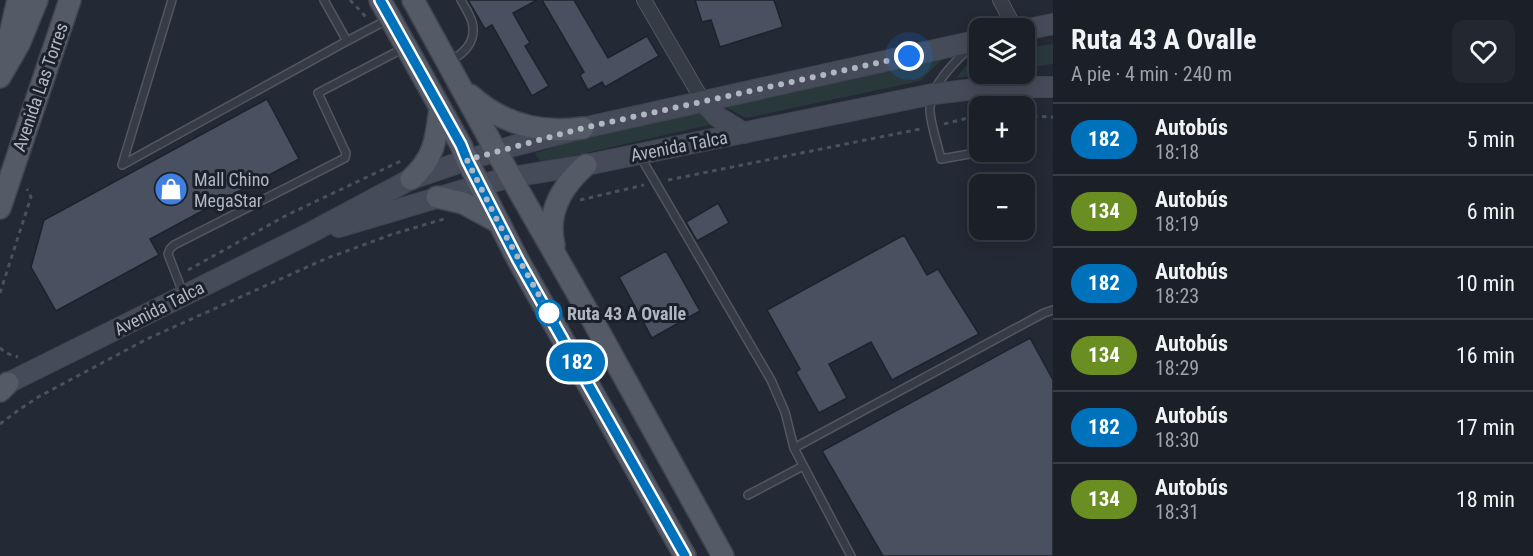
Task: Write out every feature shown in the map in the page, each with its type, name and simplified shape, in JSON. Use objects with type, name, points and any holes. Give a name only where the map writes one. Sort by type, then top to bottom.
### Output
[{"type":"main road","points":[[0,76],[18,0]]},
{"type":"main road","name":"Avenida Las Torres","points":[[0,76],[19,45],[37,0]]},
{"type":"main road","name":"Avenida Las Torres","points":[[0,208],[70,0]]},
{"type":"main road","points":[[380,0],[461,145],[498,222],[685,556]]},
{"type":"main road","points":[[413,0],[723,556]]},
{"type":"main road","points":[[1035,28],[1053,24]]},
{"type":"main road","name":"Avenida Talca","points":[[2,386],[411,179],[496,151],[583,128],[969,42]]},
{"type":"main road","points":[[1031,86],[1053,78]]},
{"type":"main road","points":[[461,86],[484,107],[512,122],[533,128],[554,130],[583,128]]},
{"type":"main road","name":"Avenida Talca","points":[[310,232],[375,217],[437,197],[512,177],[586,165],[933,94],[992,87],[1053,87]]},
{"type":"main road","points":[[703,101],[718,117],[744,133]]},
{"type":"main road","points":[[411,179],[426,163],[432,152],[436,141],[440,108]]},
{"type":"main road","points":[[558,261],[552,232],[555,207],[568,183],[586,165]]},
{"type":"main road","points":[[437,197],[463,203],[498,222]]},
{"type":"street","points":[[644,0],[703,101]]},
{"type":"street","points":[[1000,0],[1010,18]]},
{"type":"lane","points":[[172,0],[122,165],[390,19]]},
{"type":"lane","points":[[324,0],[347,41]]},
{"type":"lane","points":[[447,62],[466,50],[472,36],[472,23],[461,0]]},
{"type":"lane","points":[[184,295],[168,254],[170,249],[345,158],[346,153],[318,93],[406,47]]},
{"type":"lane","points":[[969,49],[945,74],[933,94],[930,111],[941,159],[969,154]]},
{"type":"lane","points":[[986,96],[992,87]]},
{"type":"lane","points":[[639,154],[771,380],[784,412],[794,448],[851,556]]},
{"type":"lane","points":[[794,448],[1034,318],[1053,310]]},
{"type":"lane","points":[[748,495],[803,466]]},
{"type":"path","points":[[1035,116],[1053,117]]},
{"type":"path","points":[[555,207],[655,183],[969,118]]},
{"type":"path","points":[[176,276],[287,215],[396,162],[425,152],[432,152]]},
{"type":"path","points":[[0,293],[32,197],[27,188],[8,181]]},
{"type":"path","points":[[0,424],[40,396],[147,339],[290,274],[371,242],[448,218]]},
{"type":"shaded area","points":[[1053,44],[1053,64],[1035,67],[1035,47]]},
{"type":"shaded area","points":[[946,56],[920,81],[746,118],[726,107]]},
{"type":"shaded area","points":[[969,62],[969,76],[956,78]]},
{"type":"shaded area","points":[[699,112],[713,124],[551,161],[541,162],[535,153],[571,142]]},
{"type":"building","points":[[468,0],[537,0],[513,13],[530,43],[525,46],[549,86],[532,96],[492,25],[485,29]]},
{"type":"building","points":[[542,0],[574,0],[608,58],[647,36],[659,56],[605,87],[602,82],[588,90],[580,75],[584,72]]},
{"type":"building","points":[[695,0],[774,0],[783,27],[720,47],[711,20],[702,22]]},
{"type":"building","name":"Mall Chino MegaStar","points":[[267,99],[299,159],[150,239],[159,255],[56,311],[31,267],[44,220]]},
{"type":"building","points":[[718,203],[729,223],[697,241],[686,222]]},
{"type":"building","points":[[904,235],[927,275],[938,269],[979,334],[892,380],[871,342],[829,364],[847,398],[819,413],[796,372],[800,369],[767,310]]},
{"type":"building","points":[[666,251],[700,311],[652,338],[619,277]]},
{"type":"building","points":[[1030,338],[1053,380],[1053,556],[883,556],[822,451]]},
{"type":"bus line","name":"182","points":[[380,0],[461,145],[518,260],[685,556]]},
{"type":"place","name":"Mall Chino MegaStar","points":[[171,189]]},
{"type":"place","name":"Ruta 43 A Ovalle","points":[[549,313]]},
{"type":"route","points":[[549,313],[518,260],[467,160],[583,128],[909,56]]}]
